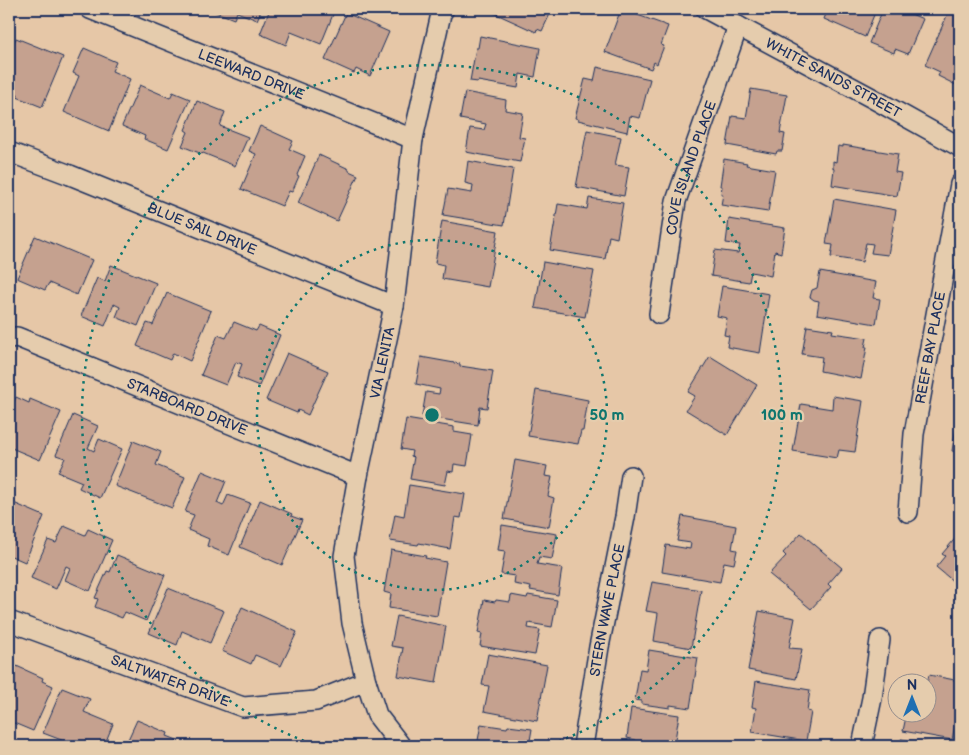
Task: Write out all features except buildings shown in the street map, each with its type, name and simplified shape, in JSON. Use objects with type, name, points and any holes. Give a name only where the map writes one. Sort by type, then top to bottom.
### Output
[{"type":"street","name":"LEEWARD DRIVE","points":[[90,9],[414,139]]},
{"type":"street","name":"VIA LENITA","points":[[400,746],[377,715],[366,681],[352,623],[344,556],[358,476],[394,306],[414,139],[441,14],[444,9]]},
{"type":"street","name":"WHITE SANDS STREET","points":[[706,9],[960,147]]},
{"type":"street","name":"COVE ISLAND PLACE","points":[[659,314],[676,201],[738,26]]},
{"type":"street","name":"BLUE SAIL DRIVE","points":[[9,152],[394,306]]},
{"type":"street","name":"REEF BAY PLACE","points":[[908,512],[914,434],[960,184]]},
{"type":"street","name":"STARBOARD DRIVE","points":[[13,338],[358,476]]},
{"type":"street","name":"STERN WAVE PLACE","points":[[583,746],[599,647],[625,517],[631,476]]},
{"type":"street","name":"SALTWATER DRIVE","points":[[9,621],[243,706],[316,701],[366,681]]},
{"type":"street","points":[[862,746],[872,698],[880,640]]}]
